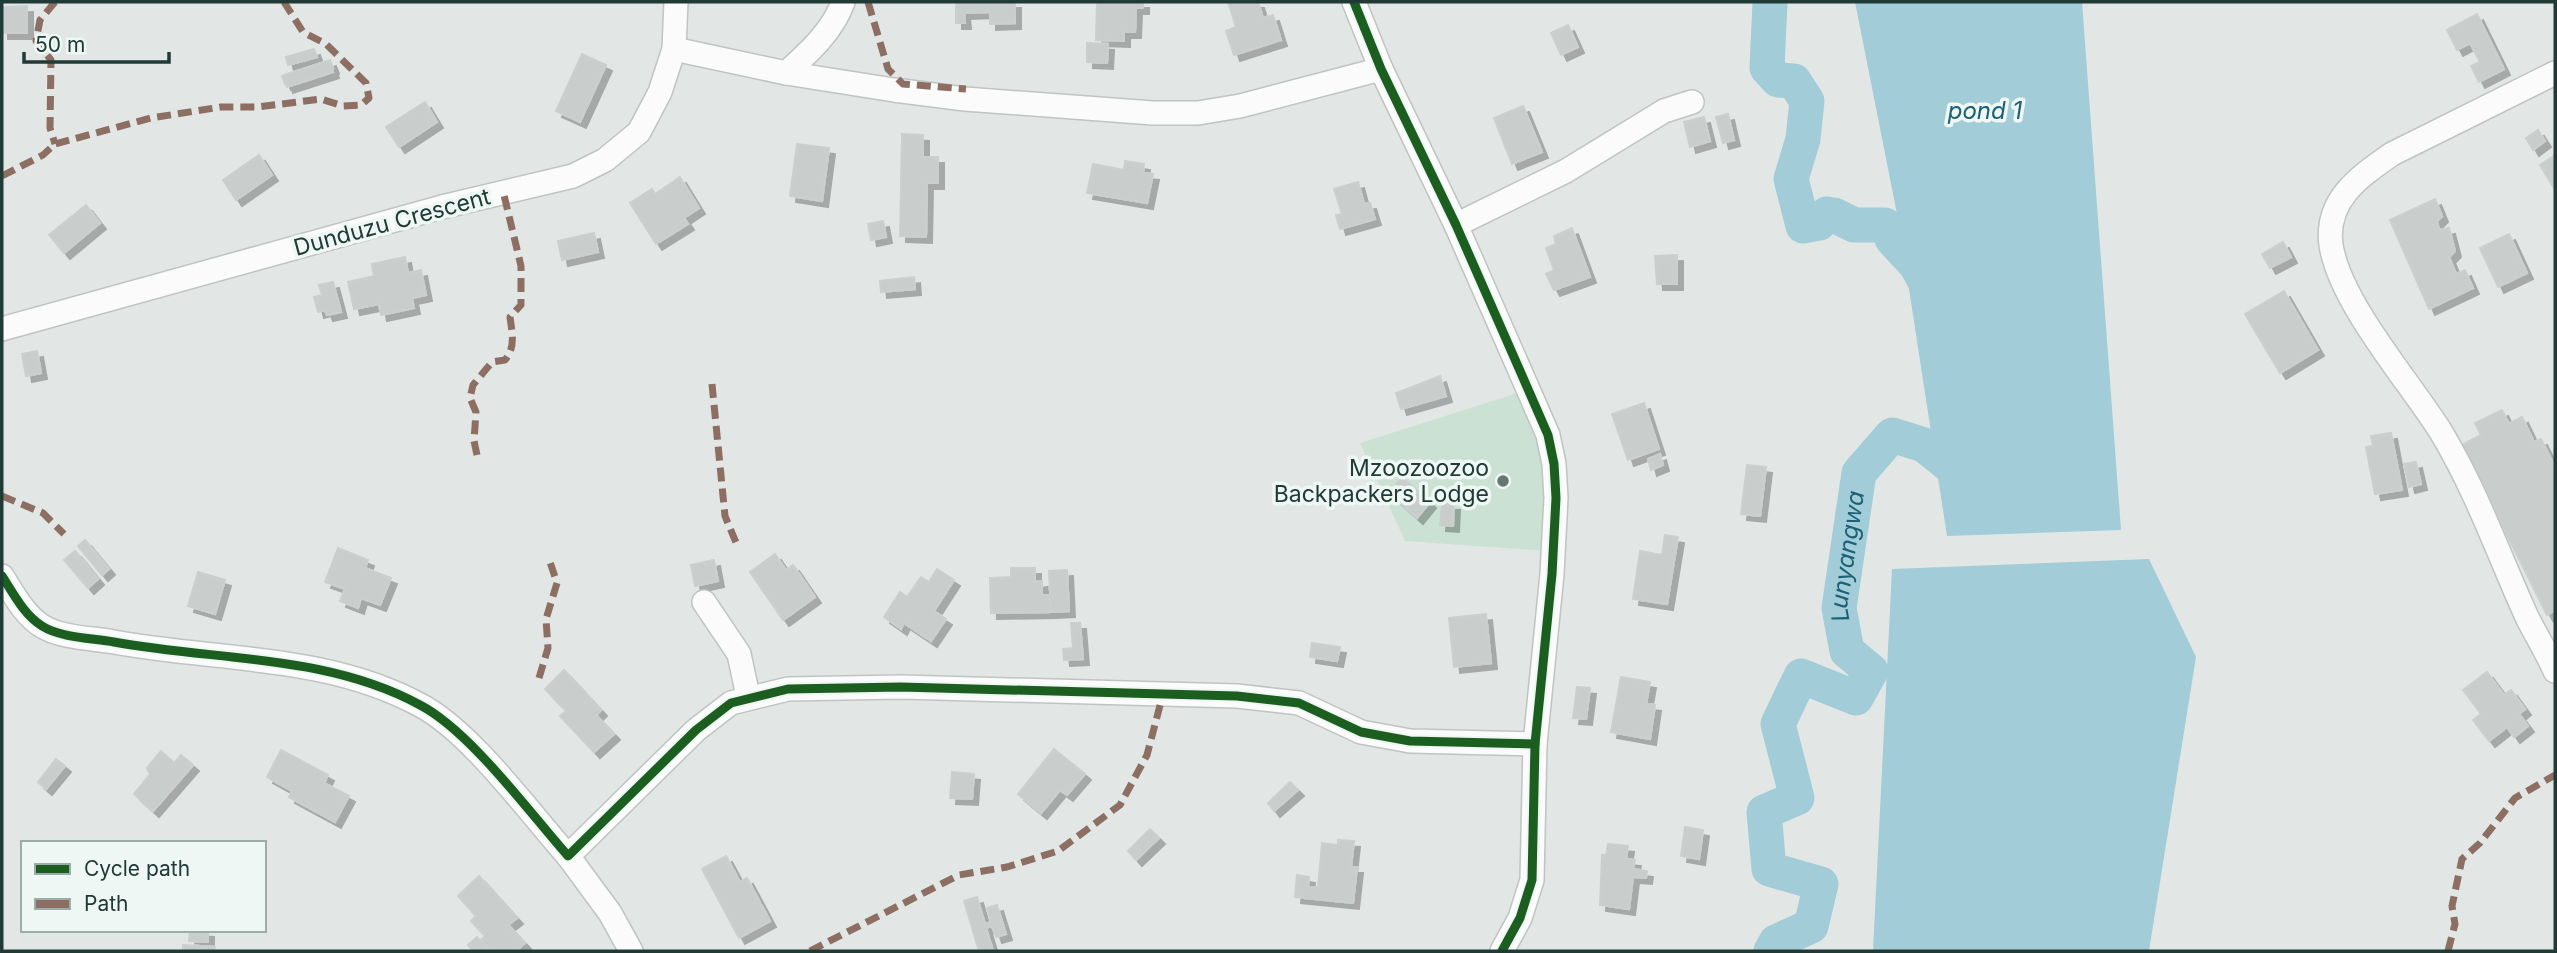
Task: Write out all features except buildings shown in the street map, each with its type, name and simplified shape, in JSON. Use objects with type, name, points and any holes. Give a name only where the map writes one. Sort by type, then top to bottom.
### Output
[{"type":"street","name":"Dunduzu Crescent","points":[[2,329],[442,207],[573,176],[605,160],[639,132],[660,92],[674,49],[676,2]]},
{"type":"street","points":[[786,73],[815,46],[839,14],[843,2]]},
{"type":"street","points":[[1353,2],[1381,69],[1456,225],[1548,435],[1554,464],[1556,498],[1552,574],[1535,744],[1532,880],[1520,918],[1502,951]]},
{"type":"street","points":[[674,49],[786,73],[965,99],[1198,113],[1240,106],[1381,69]]},
{"type":"street","points":[[2555,73],[2392,154],[2368,171],[2337,202],[2331,222],[2331,245],[2342,279],[2365,320],[2441,432],[2474,492],[2527,617],[2555,671]]},
{"type":"street","points":[[1456,225],[1566,171],[1664,111],[1692,102]]},
{"type":"street","points":[[2,576],[27,612],[43,626],[61,632],[138,646],[324,669],[375,685],[420,704],[450,723],[568,856],[610,913],[631,951]]},
{"type":"street","points":[[704,602],[739,654],[748,696]]},
{"type":"street","points":[[568,856],[696,730],[731,703],[748,696],[826,687],[1237,696],[1299,703],[1361,732],[1410,741],[1535,744]]},
{"type":"green space","points":[[1524,391],[1541,428],[1549,551],[1405,541],[1360,443]]},
{"type":"water","name":"pond 1","points":[[1855,2],[2082,2],[2121,530],[1947,536],[1899,224]]},
{"type":"water","points":[[2149,559],[2196,657],[2149,951],[1873,951],[1892,569]]},
{"type":"waterway","name":"Lunyangwa","points":[[1770,2],[1767,68],[1778,80],[1794,81],[1807,101],[1803,139],[1791,179],[1803,226],[1819,223],[1827,214],[1854,225],[1885,225],[1889,228],[1892,239],[1916,265],[1925,281],[1933,278]]},
{"type":"waterway","name":"Lunyangwa","points":[[1771,951],[1776,942],[1811,926],[1821,884],[1769,869],[1764,812],[1797,798],[1778,724],[1801,676],[1856,698],[1871,671],[1847,651],[1839,608],[1859,473],[1892,435],[1924,445],[1950,466],[1975,455]]},
{"type":"marked path","points":[[55,2],[40,20],[36,41],[51,60],[50,128],[55,144]]},
{"type":"marked path","points":[[2,176],[43,155],[55,144],[151,118],[221,107],[258,107],[321,99],[343,106],[361,105],[369,98],[366,83],[326,44],[303,32],[284,2]]},
{"type":"marked path","points":[[868,2],[888,69],[903,84],[966,89]]},
{"type":"marked path","points":[[477,455],[474,441],[476,412],[470,398],[473,385],[492,362],[505,360],[511,350],[510,317],[521,305],[521,266],[503,191]]},
{"type":"marked path","points":[[712,384],[725,516],[737,545]]},
{"type":"marked path","points":[[2,496],[43,513],[64,534]]},
{"type":"marked path","points":[[539,678],[548,648],[546,619],[557,583],[549,559]]},
{"type":"marked path","points":[[810,951],[959,875],[1007,867],[1058,851],[1120,805],[1147,755],[1163,694]]},
{"type":"marked path","points":[[2448,951],[2455,924],[2452,906],[2462,859],[2480,843],[2515,798],[2555,775]]},
{"type":"cycle path","points":[[1354,2],[1381,69],[1456,225],[1548,435],[1554,464],[1556,498],[1552,574],[1535,744],[1532,880],[1520,918],[1502,951]]},
{"type":"cycle path","points":[[2,576],[30,616],[42,626],[58,633],[309,668],[384,688],[420,705],[459,733],[479,753],[568,856],[696,730],[731,703],[788,689],[901,687],[1237,696],[1299,703],[1361,732],[1410,741],[1535,744]]},
{"type":"place","name":"Mzoozoozoo Backpackers Lodge","points":[[1503,481]]}]
